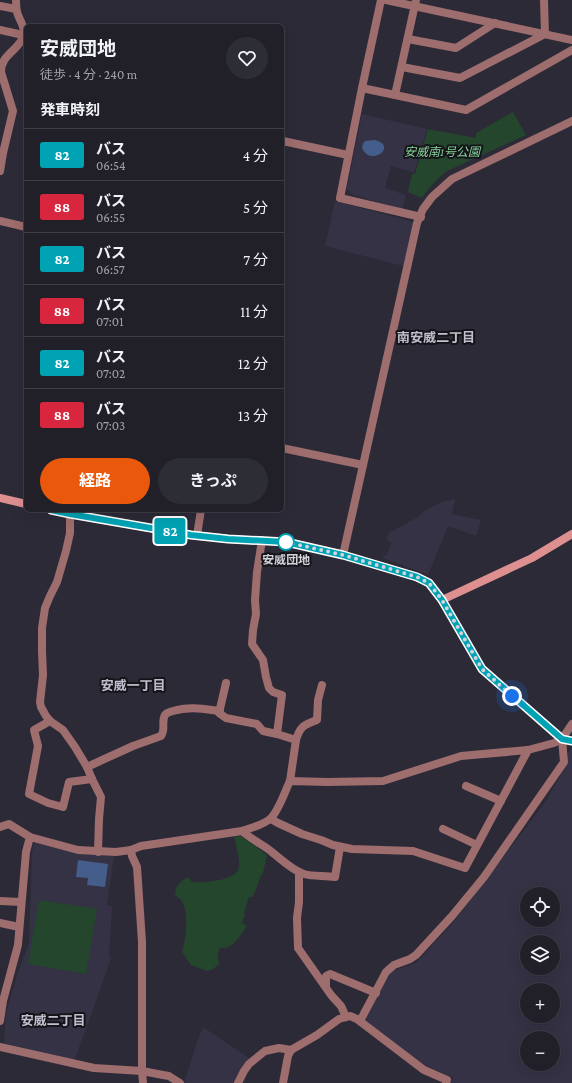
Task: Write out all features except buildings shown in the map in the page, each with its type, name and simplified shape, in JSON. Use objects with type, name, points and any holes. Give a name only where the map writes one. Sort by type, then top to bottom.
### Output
[{"type":"street","points":[[0,171],[14,111],[2,79],[2,64],[6,57],[19,44],[24,29],[16,10],[16,0]]},
{"type":"street","points":[[381,0],[340,198],[421,217]]},
{"type":"street","points":[[386,0],[416,3],[495,23],[572,40]]},
{"type":"street","points":[[544,0],[545,34]]},
{"type":"street","points":[[395,95],[416,3]]},
{"type":"street","points":[[0,6],[16,10]]},
{"type":"street","points":[[408,39],[456,48],[495,23]]},
{"type":"street","points":[[0,30],[23,35]]},
{"type":"street","points":[[402,67],[460,78],[545,34]]},
{"type":"street","points":[[362,88],[466,110],[572,50]]},
{"type":"street","points":[[343,555],[417,222],[421,217],[423,209],[452,179],[572,121]]},
{"type":"street","points":[[284,141],[348,155]]},
{"type":"street","points":[[0,221],[24,227]]},
{"type":"street","points":[[284,448],[363,465]]},
{"type":"street","points":[[0,498],[24,504]]},
{"type":"street","points":[[197,536],[201,512]]},
{"type":"street","points":[[98,852],[101,796],[87,767],[75,748],[62,730],[50,721],[43,711],[40,702],[43,675],[42,628],[45,608],[57,582],[70,533],[67,513],[197,536],[286,542],[343,555],[417,577],[429,583],[442,600],[482,669],[562,739],[572,741]]},
{"type":"street","points":[[442,600],[532,558],[572,534]]},
{"type":"street","points":[[262,540],[256,572],[256,614],[252,644],[263,660],[269,688],[273,692],[282,695],[277,734]]},
{"type":"street","points":[[226,682],[219,713],[226,718],[257,724],[262,731],[296,740]]},
{"type":"street","points":[[0,827],[9,824],[30,837],[78,850],[116,852],[131,850],[148,844],[242,831],[256,827],[271,819],[279,805],[290,781],[296,740],[300,728],[309,722],[317,720],[318,700],[322,684]]},
{"type":"street","points":[[87,767],[133,746],[161,736],[164,732],[164,717],[167,713],[179,709],[197,708],[220,711]]},
{"type":"street","points":[[50,721],[34,730],[38,746],[29,794],[48,803],[63,807],[69,782],[92,779]]},
{"type":"street","points":[[290,781],[383,781],[461,756],[528,750],[554,743],[562,739],[572,724]]},
{"type":"street","points":[[360,1021],[386,972],[394,965],[416,955],[452,916],[484,877],[564,762],[562,739]]},
{"type":"street","points":[[271,819],[302,834],[340,846],[352,849],[413,851],[465,868],[528,750]]},
{"type":"street","points":[[466,786],[501,801]]},
{"type":"street","points":[[443,829],[477,845]]},
{"type":"street","points":[[242,831],[248,837],[267,848],[295,871],[306,875],[335,877],[340,846]]},
{"type":"street","points":[[0,1021],[3,990],[18,945],[26,852],[30,837]]},
{"type":"street","points":[[131,850],[137,867],[142,942],[143,1083]]},
{"type":"street","points":[[299,872],[299,902],[297,918],[298,948],[341,1006],[346,1017]]},
{"type":"street","points":[[0,901],[21,902]]},
{"type":"street","points":[[0,923],[19,927]]},
{"type":"street","points":[[326,986],[326,976],[330,974],[376,993]]},
{"type":"street","points":[[282,1083],[288,1056],[291,1050],[339,1020],[350,1016],[360,1021],[424,1070],[448,1080],[446,1083]]},
{"type":"street","points":[[0,1047],[94,1068],[142,1071],[169,1076],[180,1083]]},
{"type":"street","points":[[238,1083],[244,1070],[249,1064],[265,1051],[279,1048],[291,1050]]},
{"type":"shaded area","points":[[362,114],[427,129],[414,172],[391,166],[385,188],[406,195],[402,210],[351,194],[347,189]]},
{"type":"shaded area","points":[[335,201],[417,223],[407,267],[325,246]]},
{"type":"shaded area","points":[[455,499],[452,514],[481,520],[476,536],[448,526],[428,575],[381,557],[386,555],[392,543],[386,539],[389,533],[418,517],[424,511],[442,502]]},
{"type":"shaded area","points":[[572,748],[572,1083],[451,1083],[453,1077],[428,1067],[394,1044],[363,1020],[392,971],[416,963],[457,918],[546,801],[566,765],[569,751]]},
{"type":"shaded area","points":[[34,842],[75,852],[114,856],[107,905],[112,906],[109,957],[111,958],[74,1061],[4,1043],[6,1013],[19,969],[29,943],[32,853]]},
{"type":"shaded area","points":[[203,1027],[249,1058],[235,1083],[184,1083]]},
{"type":"green space","name":"安威南1号公園","points":[[513,112],[526,135],[447,171],[433,183],[422,198],[408,192],[412,174],[415,174],[428,129],[476,138],[476,133]]},
{"type":"green space","points":[[241,836],[267,855],[263,873],[255,892],[252,897],[249,897],[244,913],[245,915],[242,923],[247,926],[232,944],[226,948],[220,948],[217,956],[220,963],[212,970],[207,971],[191,965],[182,952],[186,932],[186,917],[183,904],[175,895],[176,889],[180,882],[188,877],[192,882],[203,882],[226,878],[237,872],[239,867],[238,852],[234,837]]},
{"type":"green space","points":[[39,900],[97,909],[86,974],[28,964]]},
{"type":"water","points":[[375,140],[384,146],[384,150],[377,155],[372,156],[367,154],[362,149],[362,146],[365,141]]},
{"type":"water","points":[[78,860],[108,864],[105,887],[87,885],[88,878],[76,877]]},
{"type":"bus line","name":"82","points":[[60,512],[191,535],[228,539],[286,542],[343,555],[417,577],[429,583],[442,600],[482,669],[562,739],[572,741]]},
{"type":"place","name":"安威団地","points":[[286,542]]},
{"type":"district","name":"南安威二丁目","points":[[436,337]]},
{"type":"district","name":"安威一丁目","points":[[133,685]]},
{"type":"district","name":"安威二丁目","points":[[53,1020]]},
{"type":"route","points":[[286,542],[343,555],[417,577],[429,583],[442,600],[482,669],[512,696]]}]
